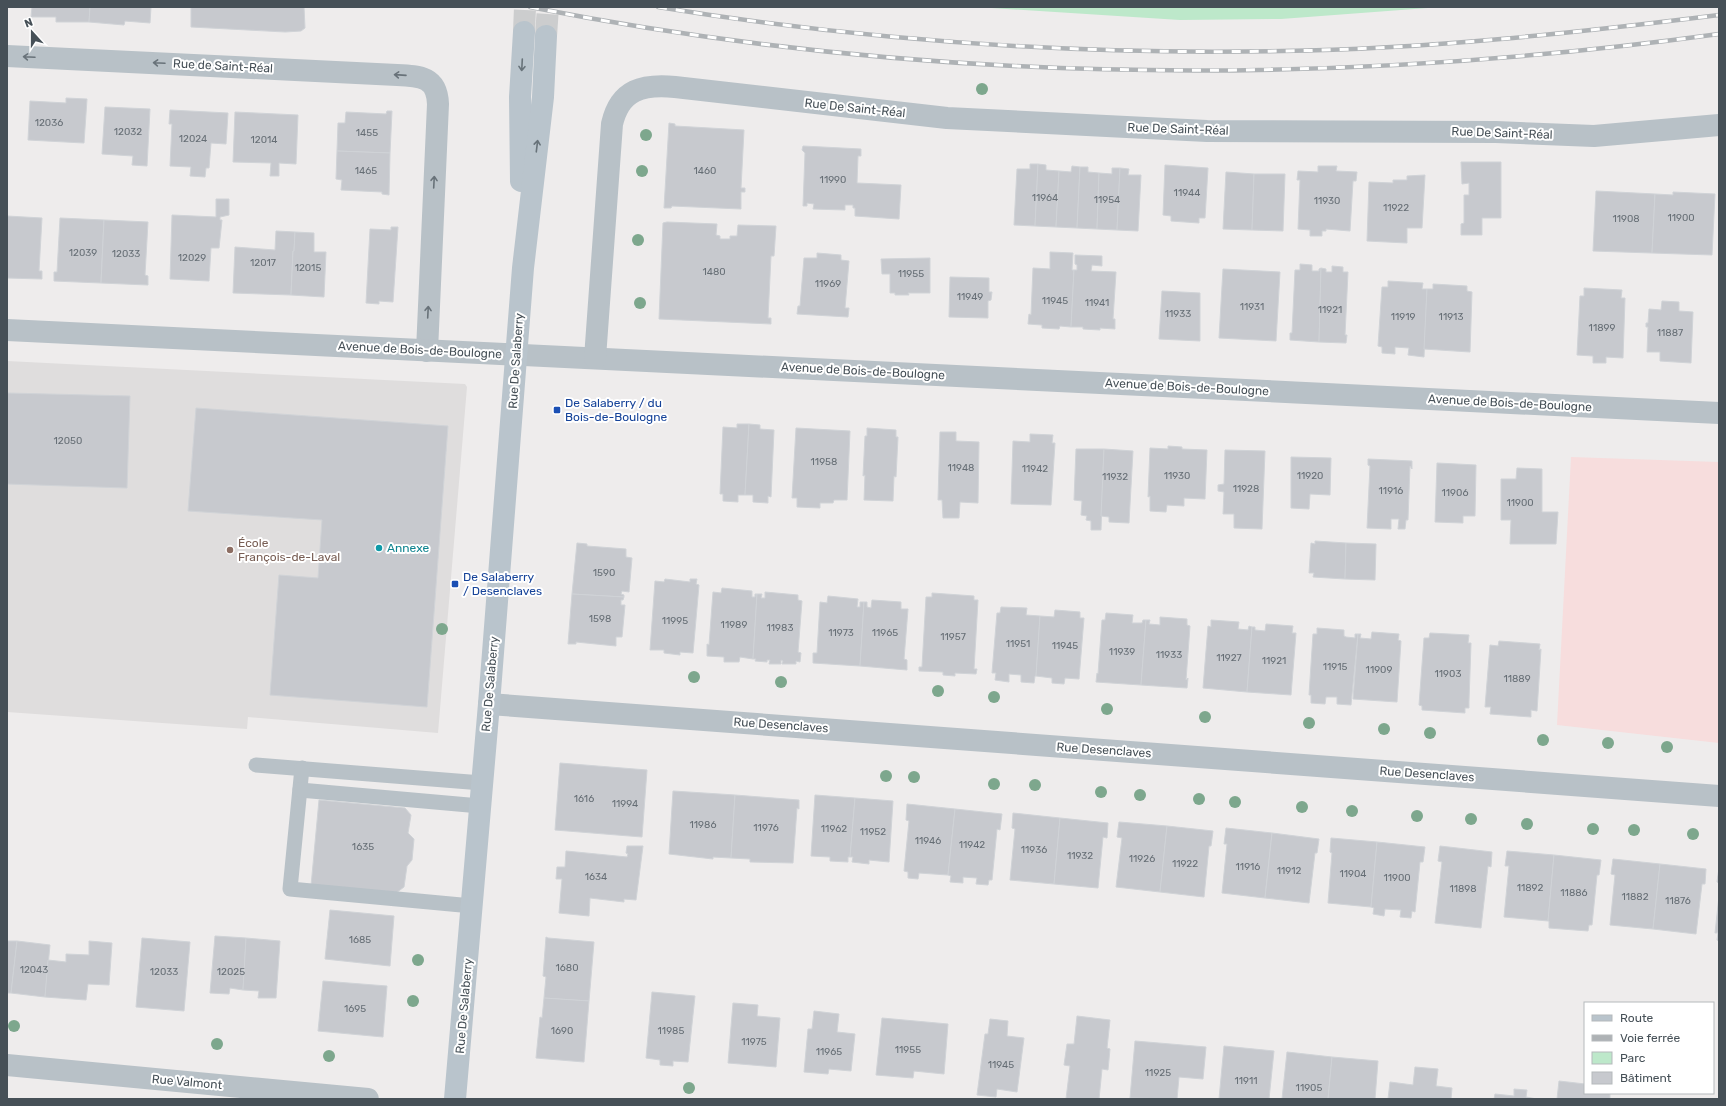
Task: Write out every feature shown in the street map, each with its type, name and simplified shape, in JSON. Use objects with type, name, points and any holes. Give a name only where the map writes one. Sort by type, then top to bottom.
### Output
[{"type":"main road","name":"Rue De Salaberry","points":[[522,268],[520,97],[524,32]]},
{"type":"main road","name":"Rue De Salaberry","points":[[455,1099],[489,704],[517,354],[522,268],[543,97],[546,36]]},
{"type":"street","name":"Rue de Saint-Réal","points":[[7,56],[398,74],[426,79],[436,88],[438,104],[427,350]]},
{"type":"street","name":"Rue De Saint-Réal","points":[[594,358],[612,124],[614,113],[623,99],[639,89],[656,86],[675,87],[946,118],[1207,131],[1496,132],[1594,136],[1719,125]]},
{"type":"street","name":"Avenue de Bois-de-Boulogne","points":[[7,330],[1719,413]]},
{"type":"street","name":"Rue Desenclaves","points":[[489,704],[1719,796]]},
{"type":"street","name":"Rue Valmont","points":[[7,1065],[368,1099]]},
{"type":"lane","points":[[256,765],[482,783]]},
{"type":"lane","points":[[302,768],[290,889],[472,906]]},
{"type":"lane","points":[[300,790],[480,806]]},
{"type":"shaded area","name":"École François-de-Laval","points":[[7,361],[465,384],[467,387],[438,733],[248,717],[247,729],[7,712]]},
{"type":"shaded area","points":[[1571,457],[1719,462],[1719,743],[1557,725]]},
{"type":"green space","points":[[976,7],[1441,7],[1281,19],[1180,20]]},
{"type":"building","points":[[32,7],[90,7],[89,22],[56,22],[56,17],[31,17]]},
{"type":"building","points":[[90,7],[151,7],[150,23],[125,21],[124,25],[89,22]]},
{"type":"building","points":[[191,7],[304,7],[305,28],[301,31],[285,32],[191,27]]},
{"type":"building","points":[[66,98],[87,99],[84,143],[28,140],[30,101],[66,103]]},
{"type":"building","points":[[105,107],[150,109],[147,166],[132,165],[133,156],[102,154]]},
{"type":"building","points":[[170,110],[228,113],[226,144],[211,143],[209,168],[206,168],[205,177],[190,176],[191,167],[170,166],[172,124],[169,124]]},
{"type":"building","points":[[387,111],[392,111],[390,153],[337,151],[338,123],[345,123],[346,112],[386,114]]},
{"type":"building","points":[[235,112],[298,115],[296,164],[279,163],[279,176],[270,176],[271,163],[233,162]]},
{"type":"building","points":[[669,123],[675,124],[675,126],[744,130],[741,188],[745,188],[745,192],[741,192],[741,209],[672,206],[671,208],[664,208]]},
{"type":"building","points":[[803,146],[861,149],[861,156],[858,156],[857,183],[901,185],[899,219],[855,216],[855,208],[853,208],[853,205],[845,205],[845,210],[813,209],[814,204],[807,203],[807,206],[803,206],[805,153],[802,150]]},
{"type":"building","points":[[337,151],[390,153],[389,195],[382,194],[382,192],[341,190],[342,180],[336,179]]},
{"type":"building","points":[[1461,162],[1501,162],[1501,218],[1482,218],[1482,235],[1461,235],[1461,224],[1464,223],[1464,195],[1469,195],[1469,183],[1462,184]]},
{"type":"building","points":[[1030,164],[1038,164],[1035,226],[1014,225],[1017,169],[1030,169]]},
{"type":"building","points":[[1038,164],[1046,165],[1046,170],[1059,171],[1056,227],[1035,226]]},
{"type":"building","points":[[1165,165],[1208,168],[1205,218],[1199,218],[1199,223],[1171,221],[1171,216],[1163,215]]},
{"type":"building","points":[[1072,166],[1080,167],[1077,228],[1056,227],[1059,171],[1071,172]]},
{"type":"building","points":[[1318,166],[1337,166],[1336,171],[1357,172],[1356,181],[1353,181],[1350,231],[1326,229],[1326,231],[1322,231],[1322,236],[1310,236],[1310,230],[1298,229],[1300,180],[1297,180],[1298,171],[1318,172]]},
{"type":"building","points":[[1080,167],[1088,167],[1088,172],[1099,173],[1097,229],[1077,228]]},
{"type":"building","points":[[1112,168],[1120,168],[1117,230],[1097,229],[1099,173],[1112,174]]},
{"type":"building","points":[[1120,168],[1129,169],[1128,175],[1141,175],[1138,231],[1117,230]]},
{"type":"building","points":[[1226,172],[1254,174],[1252,230],[1223,229]]},
{"type":"building","points":[[1254,174],[1285,174],[1283,231],[1252,230]]},
{"type":"building","points":[[1425,175],[1422,228],[1407,228],[1407,243],[1367,241],[1369,182],[1393,183],[1393,180],[1407,180],[1407,176]]},
{"type":"building","points":[[1596,191],[1655,194],[1652,253],[1593,251]]},
{"type":"building","points":[[1673,192],[1715,194],[1712,255],[1652,253],[1655,194],[1673,195]]},
{"type":"building","points":[[216,199],[229,199],[229,215],[220,217],[220,220],[222,220],[219,248],[211,248],[209,281],[170,279],[172,215],[216,217]]},
{"type":"building","points":[[7,216],[42,218],[39,271],[42,271],[42,279],[7,278]]},
{"type":"building","points":[[60,218],[104,220],[101,283],[54,281],[54,272],[57,272]]},
{"type":"building","points":[[104,220],[148,222],[145,275],[148,276],[148,285],[101,283]]},
{"type":"building","points":[[663,223],[717,224],[716,235],[720,236],[720,239],[730,239],[730,236],[737,236],[738,225],[776,226],[774,256],[771,256],[768,318],[771,318],[771,324],[659,319]]},
{"type":"building","points":[[391,227],[398,227],[393,302],[379,301],[379,304],[366,303],[370,229],[391,230]]},
{"type":"building","points":[[276,231],[295,232],[291,295],[233,293],[235,247],[275,250]]},
{"type":"building","points":[[295,232],[314,233],[314,252],[326,252],[324,297],[291,295]]},
{"type":"building","points":[[1050,252],[1073,253],[1072,270],[1074,270],[1071,327],[1060,326],[1059,329],[1042,328],[1042,325],[1028,324],[1029,314],[1031,315],[1033,268],[1050,269]]},
{"type":"building","points":[[817,253],[841,255],[841,260],[849,261],[845,308],[849,308],[848,317],[797,314],[798,306],[800,306],[804,258],[817,258]]},
{"type":"building","points":[[1075,255],[1102,256],[1102,266],[1092,265],[1091,271],[1116,272],[1113,319],[1115,319],[1115,329],[1100,328],[1100,330],[1083,329],[1083,327],[1071,327],[1074,270],[1077,270]]},
{"type":"building","points":[[930,258],[930,293],[908,293],[909,295],[895,295],[895,293],[890,293],[890,274],[882,274],[881,259]]},
{"type":"building","points":[[1300,264],[1312,265],[1312,271],[1319,271],[1321,268],[1319,342],[1290,340],[1290,333],[1292,333],[1295,270],[1300,270]]},
{"type":"building","points":[[1332,266],[1343,267],[1343,272],[1348,272],[1345,335],[1347,335],[1346,343],[1319,342],[1321,268],[1326,269],[1326,272],[1332,272]]},
{"type":"building","points":[[1223,269],[1280,272],[1276,341],[1219,338]]},
{"type":"building","points":[[950,277],[989,278],[989,292],[992,292],[991,300],[988,301],[988,318],[949,317]]},
{"type":"building","points":[[1388,281],[1423,283],[1422,289],[1427,289],[1424,357],[1408,355],[1409,348],[1395,347],[1395,354],[1382,353],[1382,347],[1378,346],[1382,287],[1388,287]]},
{"type":"building","points":[[1433,284],[1467,286],[1467,291],[1472,292],[1470,352],[1424,349],[1427,289],[1433,289]]},
{"type":"building","points":[[1584,288],[1622,290],[1621,298],[1625,298],[1623,358],[1606,357],[1606,363],[1593,363],[1593,356],[1577,355],[1580,296],[1584,296]]},
{"type":"building","points":[[1162,291],[1200,293],[1200,341],[1159,339]]},
{"type":"building","points":[[1662,301],[1679,302],[1679,311],[1693,312],[1691,363],[1660,361],[1660,352],[1647,352],[1648,327],[1646,327],[1646,323],[1648,323],[1649,309],[1661,310]]},
{"type":"building","points":[[7,393],[130,396],[127,488],[7,484]]},
{"type":"building","name":"Annexe","points":[[196,408],[448,426],[427,707],[270,695],[279,575],[318,578],[322,520],[188,511]]},
{"type":"building","points":[[737,424],[749,424],[745,495],[738,495],[738,502],[723,501],[723,494],[720,494],[723,427],[737,428]]},
{"type":"building","points":[[749,424],[760,425],[760,429],[774,430],[771,497],[768,496],[768,503],[753,502],[753,495],[745,495]]},
{"type":"building","points":[[796,428],[850,431],[847,500],[834,500],[833,503],[820,503],[820,508],[797,507],[797,498],[792,498]]},
{"type":"building","points":[[867,428],[896,430],[896,437],[898,437],[893,501],[864,500],[865,475],[863,476],[865,436],[867,436]]},
{"type":"building","points":[[940,432],[956,432],[956,441],[979,442],[978,503],[960,502],[959,518],[943,518],[942,500],[938,500]]},
{"type":"building","points":[[1030,434],[1053,435],[1052,443],[1055,443],[1051,505],[1011,504],[1013,441],[1030,442]]},
{"type":"building","points":[[1168,446],[1182,447],[1182,449],[1207,450],[1205,499],[1184,498],[1184,506],[1167,505],[1166,512],[1150,511],[1150,496],[1148,497],[1150,448],[1168,449]]},
{"type":"building","points":[[1076,449],[1104,449],[1101,530],[1091,530],[1091,521],[1086,520],[1087,516],[1081,515],[1082,501],[1074,500]]},
{"type":"building","points":[[1104,449],[1133,451],[1129,523],[1109,522],[1109,517],[1101,516]]},
{"type":"building","points":[[1225,450],[1265,451],[1262,529],[1234,528],[1234,514],[1223,514],[1224,492],[1218,491],[1218,485],[1224,484]]},
{"type":"building","points":[[1291,457],[1331,458],[1330,495],[1310,494],[1309,509],[1291,508]]},
{"type":"building","points":[[1368,459],[1412,461],[1412,469],[1410,466],[1408,520],[1406,520],[1405,529],[1398,529],[1399,519],[1391,519],[1391,529],[1367,528],[1370,466],[1368,465]]},
{"type":"building","points":[[1437,463],[1476,465],[1475,516],[1463,516],[1463,523],[1435,522]]},
{"type":"building","points":[[1517,468],[1542,469],[1542,512],[1558,512],[1556,544],[1510,544],[1511,520],[1501,520],[1501,479],[1516,479]]},
{"type":"building","points":[[1315,541],[1346,543],[1345,579],[1313,577],[1314,573],[1309,573],[1311,543],[1315,544]]},
{"type":"building","points":[[577,543],[587,544],[587,546],[626,549],[626,557],[632,558],[629,592],[622,591],[621,594],[624,595],[624,597],[572,594]]},
{"type":"building","points":[[1346,543],[1376,544],[1375,580],[1345,579]]},
{"type":"building","points":[[665,579],[690,582],[690,579],[697,579],[696,584],[699,585],[693,653],[680,652],[680,655],[664,653],[664,650],[650,650],[655,581],[664,582]]},
{"type":"building","points":[[722,588],[752,591],[752,597],[755,597],[755,594],[757,594],[753,659],[740,657],[739,662],[724,662],[724,657],[707,656],[713,592],[721,593]]},
{"type":"building","points":[[765,592],[798,595],[798,600],[802,601],[798,652],[801,653],[800,662],[796,661],[796,664],[782,664],[783,661],[781,660],[781,664],[769,664],[770,660],[767,660],[767,662],[755,661],[756,659],[753,659],[757,594],[762,594],[761,598],[765,598]]},
{"type":"building","points":[[932,593],[974,596],[974,600],[978,600],[974,669],[977,669],[976,674],[955,673],[955,676],[943,675],[943,672],[919,671],[919,667],[922,667],[926,597],[932,597]]},
{"type":"building","points":[[572,594],[624,597],[623,600],[621,600],[621,605],[625,605],[622,637],[616,637],[616,646],[576,642],[576,644],[568,644]]},
{"type":"building","points":[[828,596],[858,599],[857,607],[860,607],[860,602],[864,602],[860,666],[813,663],[813,653],[817,653],[820,602],[827,603]]},
{"type":"building","points":[[872,600],[901,602],[901,609],[908,609],[904,659],[907,660],[907,670],[860,666],[864,602],[867,602],[867,607],[871,608]]},
{"type":"building","points":[[1001,607],[1027,608],[1026,615],[1040,616],[1036,676],[1034,683],[1021,682],[1021,675],[1009,674],[1009,682],[995,680],[996,673],[992,673],[997,613],[1000,613]]},
{"type":"building","points":[[1055,610],[1080,612],[1080,618],[1084,618],[1079,679],[1065,678],[1064,684],[1052,683],[1052,678],[1036,676],[1040,616],[1054,617]]},
{"type":"building","points":[[1106,613],[1133,615],[1132,623],[1142,623],[1143,620],[1146,620],[1141,685],[1096,682],[1097,673],[1098,674],[1102,620],[1105,620]]},
{"type":"building","points":[[1160,617],[1187,619],[1187,625],[1190,626],[1186,680],[1188,678],[1187,688],[1141,685],[1146,620],[1150,620],[1149,624],[1160,625]]},
{"type":"building","points":[[1211,620],[1239,622],[1238,629],[1248,630],[1249,626],[1252,627],[1247,692],[1203,688],[1208,626],[1211,627]]},
{"type":"building","points":[[1266,624],[1293,626],[1292,633],[1296,633],[1291,695],[1247,692],[1252,627],[1255,627],[1255,630],[1265,631]]},
{"type":"building","points":[[1317,628],[1344,630],[1344,636],[1346,637],[1355,638],[1355,634],[1358,634],[1351,705],[1337,704],[1337,697],[1326,697],[1325,704],[1311,703],[1311,695],[1309,695],[1313,634],[1317,634]]},
{"type":"building","points":[[1372,632],[1399,634],[1398,640],[1401,641],[1397,702],[1353,699],[1358,634],[1361,634],[1360,638],[1371,639]]},
{"type":"building","points":[[1430,633],[1469,635],[1468,643],[1471,643],[1469,708],[1465,708],[1465,713],[1422,710],[1422,706],[1419,705],[1424,638],[1429,638]]},
{"type":"building","points":[[1499,641],[1540,644],[1539,650],[1541,649],[1537,711],[1531,710],[1531,717],[1490,714],[1491,707],[1485,707],[1490,645],[1498,646]]},
{"type":"building","points":[[560,763],[647,770],[642,837],[555,830]]},
{"type":"building","points":[[673,791],[735,795],[731,858],[713,857],[713,859],[669,854]]},
{"type":"building","points":[[735,795],[799,800],[799,809],[797,808],[793,863],[750,862],[750,859],[731,858]]},
{"type":"building","points":[[815,795],[855,798],[850,857],[848,857],[848,862],[830,861],[830,857],[811,856]]},
{"type":"building","points":[[855,798],[893,801],[889,862],[869,860],[869,864],[852,862],[853,857],[850,857]]},
{"type":"building","points":[[319,800],[405,808],[411,815],[408,833],[414,839],[412,860],[407,866],[404,887],[396,893],[311,886]]},
{"type":"building","points":[[907,804],[955,809],[948,875],[919,873],[918,879],[908,878],[908,872],[904,871],[909,821],[906,820]]},
{"type":"building","points":[[955,809],[1002,814],[1000,830],[997,829],[992,880],[989,880],[988,885],[976,884],[977,878],[963,877],[963,883],[950,882],[951,876],[948,875]]},
{"type":"building","points":[[1013,813],[1060,818],[1054,884],[1010,880],[1015,829],[1012,828]]},
{"type":"building","points":[[1060,818],[1108,823],[1107,838],[1103,837],[1098,888],[1054,884]]},
{"type":"building","points":[[1119,822],[1167,826],[1160,892],[1116,887],[1122,838],[1117,837]]},
{"type":"building","points":[[1167,826],[1213,831],[1211,846],[1209,846],[1204,897],[1160,892]]},
{"type":"building","points":[[1226,828],[1272,833],[1265,898],[1222,893],[1227,844],[1224,844]]},
{"type":"building","points":[[1272,833],[1319,839],[1317,853],[1315,853],[1309,903],[1265,898]]},
{"type":"building","points":[[1331,838],[1377,842],[1371,907],[1328,903],[1332,853],[1330,852]]},
{"type":"building","points":[[1377,842],[1425,847],[1423,862],[1420,862],[1415,912],[1412,911],[1411,918],[1400,917],[1401,910],[1385,909],[1384,916],[1373,914],[1374,908],[1371,907]]},
{"type":"building","points":[[627,846],[643,846],[636,900],[624,899],[624,902],[590,898],[589,916],[559,913],[562,879],[556,879],[557,867],[565,867],[566,851],[627,857]]},
{"type":"building","points":[[1440,846],[1492,852],[1491,867],[1488,866],[1481,928],[1435,923],[1442,862],[1438,861]]},
{"type":"building","points":[[1507,851],[1554,855],[1548,921],[1504,917],[1509,866],[1505,866]]},
{"type":"building","points":[[1554,855],[1601,860],[1599,875],[1597,875],[1592,925],[1589,925],[1588,931],[1549,928],[1548,921]]},
{"type":"building","points":[[1613,859],[1660,864],[1653,929],[1610,925],[1615,875],[1611,874]]},
{"type":"building","points":[[1660,864],[1706,869],[1705,884],[1702,884],[1696,934],[1653,929]]},
{"type":"building","points":[[1719,868],[1719,883],[1717,882]]},
{"type":"building","points":[[1719,896],[1719,941],[1717,940],[1718,933],[1715,933]]},
{"type":"building","points":[[330,910],[394,916],[390,966],[325,959]]},
{"type":"building","points":[[215,936],[246,938],[243,990],[230,988],[229,994],[210,993]]},
{"type":"building","points":[[546,937],[594,942],[589,1001],[544,998],[546,977],[543,976]]},
{"type":"building","points":[[142,938],[190,942],[184,1011],[136,1007]]},
{"type":"building","points":[[246,938],[280,941],[276,998],[258,998],[259,991],[243,990]]},
{"type":"building","points":[[7,941],[17,941],[11,993],[7,993]]},
{"type":"building","points":[[17,941],[50,945],[45,997],[11,993]]},
{"type":"building","points":[[89,941],[112,943],[109,985],[88,984],[86,1000],[45,997],[48,960],[66,962],[66,954],[89,955]]},
{"type":"building","points":[[323,981],[387,986],[383,1037],[318,1031]]},
{"type":"building","points":[[652,992],[695,996],[688,1062],[673,1061],[673,1066],[660,1065],[660,1060],[646,1058]]},
{"type":"building","points":[[544,998],[589,1001],[584,1062],[536,1058],[540,1017],[542,1018]]},
{"type":"building","points":[[733,1003],[758,1005],[757,1016],[780,1018],[776,1067],[728,1063]]},
{"type":"building","points":[[814,1011],[839,1014],[837,1032],[855,1034],[851,1071],[829,1069],[828,1074],[804,1072],[808,1029],[812,1029]]},
{"type":"building","points":[[1077,1016],[1110,1020],[1107,1048],[1110,1049],[1108,1070],[1102,1069],[1099,1099],[1066,1099],[1070,1066],[1064,1065],[1067,1044],[1074,1044]]},
{"type":"building","points":[[882,1018],[948,1024],[944,1074],[914,1071],[913,1078],[876,1075]]},
{"type":"building","points":[[990,1019],[1008,1021],[1007,1036],[1024,1038],[1017,1092],[997,1089],[996,1097],[977,1095],[985,1034],[988,1034]]},
{"type":"building","points":[[1135,1041],[1206,1047],[1203,1079],[1179,1077],[1177,1099],[1130,1098]]},
{"type":"building","points":[[1224,1046],[1274,1051],[1269,1099],[1219,1099]]},
{"type":"building","points":[[1287,1052],[1332,1057],[1328,1099],[1282,1099]]},
{"type":"building","points":[[1332,1057],[1378,1061],[1375,1099],[1328,1099]]},
{"type":"building","points":[[1415,1067],[1438,1069],[1436,1086],[1452,1088],[1451,1099],[1388,1099],[1390,1082],[1413,1085]]},
{"type":"building","points":[[1559,1081],[1584,1084],[1584,1094],[1610,1094],[1610,1099],[1557,1099]]},
{"type":"building","points":[[1514,1089],[1527,1090],[1526,1097],[1537,1099],[1494,1099],[1495,1094],[1514,1096]]},
{"type":"tunnel","points":[[524,32],[525,7]]},
{"type":"tunnel","points":[[546,36],[548,7]]},
{"type":"railway","points":[[530,7],[677,32],[825,51],[974,64],[1123,70],[1272,69],[1421,63],[1570,52],[1719,34]]},
{"type":"railway","points":[[658,7],[735,19],[812,28],[969,43],[1047,48],[1204,52],[1337,50],[1391,47],[1556,34],[1719,15]]},
{"type":"place","name":"De Salaberry / du Bois-de-Boulogne","points":[[557,410]]},
{"type":"place","name":"Annexe","points":[[379,548]]},
{"type":"place","name":"École François-de-Laval","points":[[230,550]]},
{"type":"place","name":"De Salaberry / Desenclaves","points":[[455,584]]}]
